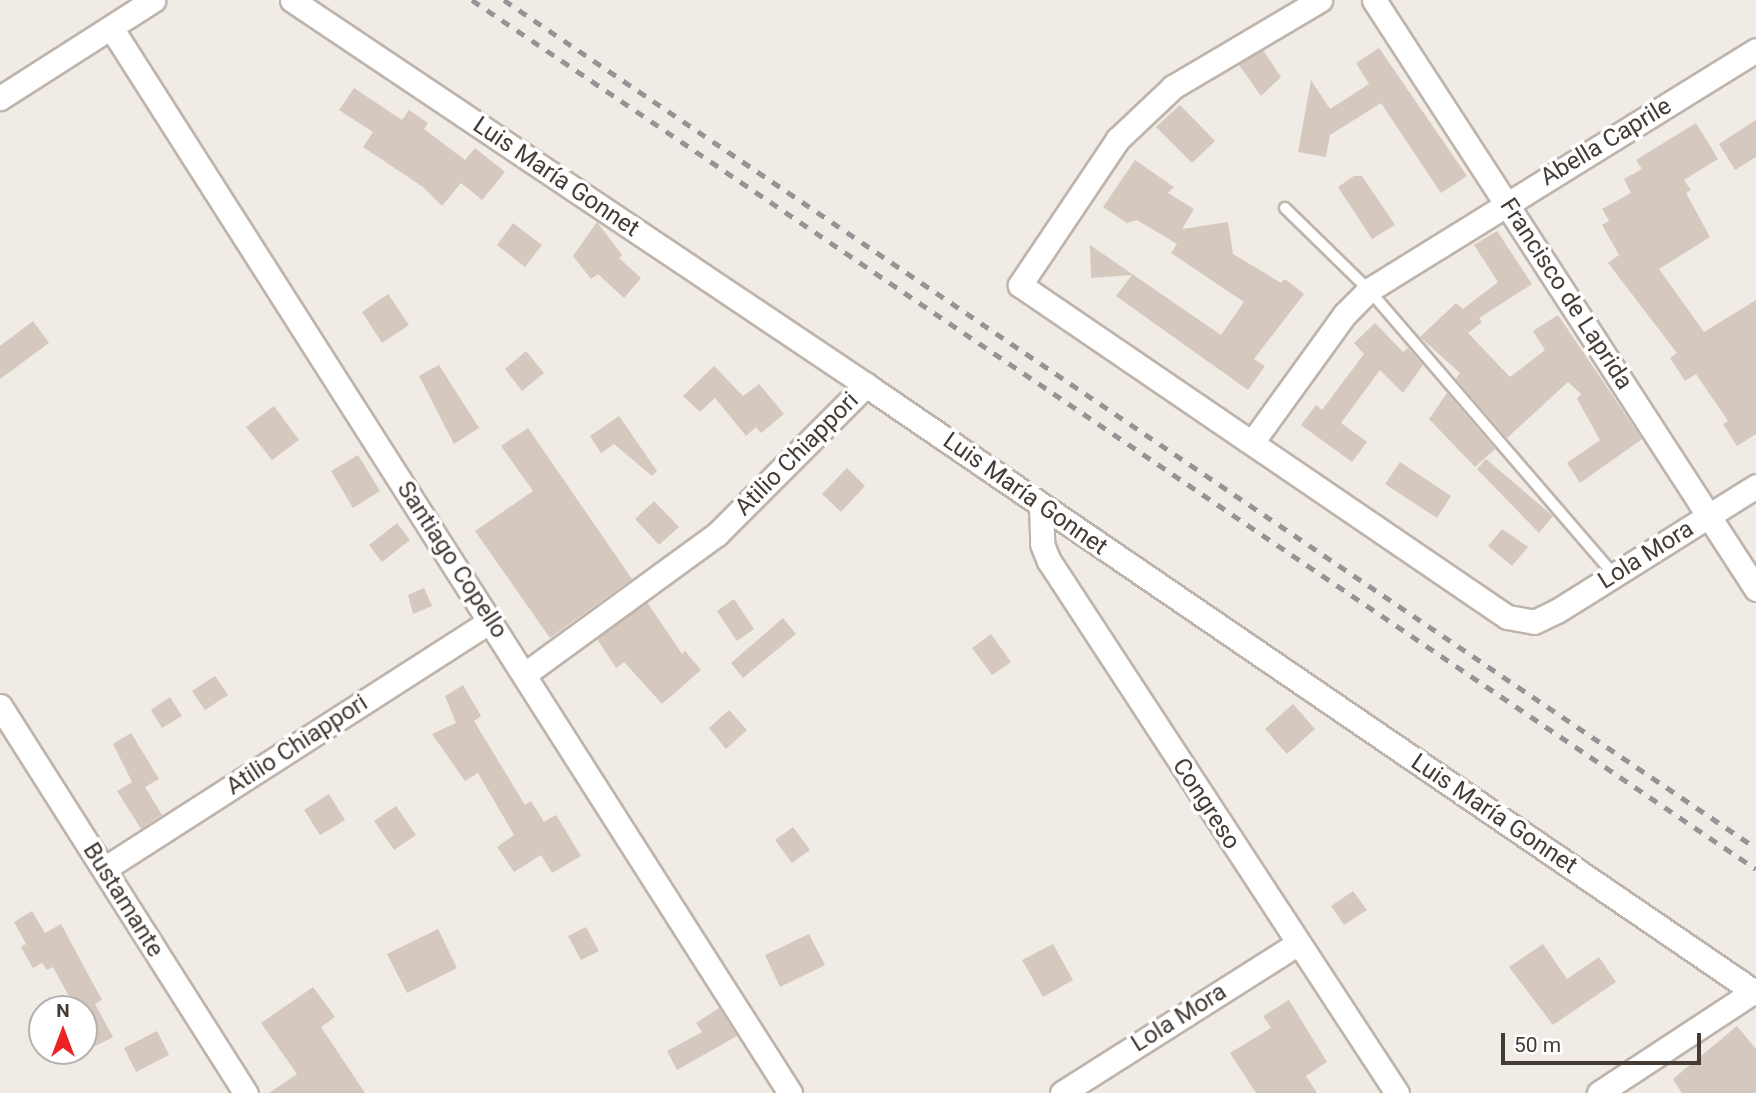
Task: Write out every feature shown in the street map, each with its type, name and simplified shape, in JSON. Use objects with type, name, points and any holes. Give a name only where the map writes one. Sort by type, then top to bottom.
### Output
[{"type":"street","points":[[0,98],[112,29],[153,0]]},
{"type":"street","name":"Luis María Gonnet","points":[[292,0],[866,385],[1755,992]]},
{"type":"street","points":[[1253,440],[1020,285],[1118,139],[1173,87],[1320,0]]},
{"type":"street","name":"Francisco de Laprida","points":[[1374,0],[1756,589]]},
{"type":"street","name":"Santiago Copello","points":[[112,29],[790,1093]]},
{"type":"street","name":"Abella Caprile","points":[[1253,440],[1345,314],[1369,290],[1756,50]]},
{"type":"street","name":"Atilio Chiappori","points":[[525,674],[717,534],[866,385]]},
{"type":"street","name":"Lola Mora","points":[[1253,440],[1507,617],[1534,622],[1756,486]]},
{"type":"street","name":"Congreso","points":[[1041,506],[1042,544],[1049,561],[1396,1093]]},
{"type":"street","name":"Atilio Chiappori","points":[[104,869],[491,621]]},
{"type":"street","name":"Bustamante","points":[[0,706],[246,1093]]},
{"type":"street","name":"Lola Mora","points":[[1062,1093],[1297,944]]},
{"type":"street","points":[[1599,1093],[1755,992]]},
{"type":"lane","points":[[1285,208],[1369,290],[1614,575]]},
{"type":"building","points":[[1379,48],[1467,176],[1441,193],[1381,103],[1330,135],[1326,157],[1298,152],[1311,80],[1330,109],[1369,84],[1356,63]]},
{"type":"building","points":[[1263,50],[1281,77],[1261,96],[1239,65]]},
{"type":"building","points":[[354,88],[402,120],[409,110],[428,123],[424,129],[465,160],[475,148],[505,172],[482,200],[461,183],[442,206],[423,187],[363,147],[373,132],[339,110]]},
{"type":"building","points":[[1180,105],[1215,141],[1192,163],[1156,127]]},
{"type":"building","points":[[1756,120],[1756,157],[1735,170],[1719,144]]},
{"type":"building","points":[[1696,123],[1718,159],[1684,180],[1691,190],[1686,193],[1710,237],[1659,269],[1704,332],[1756,300],[1756,434],[1737,446],[1723,424],[1728,421],[1696,374],[1685,381],[1670,358],[1677,353],[1608,263],[1619,255],[1602,225],[1609,221],[1602,209],[1631,193],[1624,179],[1642,169],[1636,160]]},
{"type":"building","points":[[1135,160],[1174,187],[1168,193],[1194,209],[1182,229],[1228,222],[1233,254],[1281,283],[1285,279],[1304,294],[1254,359],[1265,366],[1248,390],[1116,296],[1132,275],[1091,278],[1090,245],[1221,335],[1244,302],[1171,253],[1177,244],[1137,220],[1127,223],[1103,207]]},
{"type":"building","points":[[1354,176],[1362,176],[1395,225],[1372,239],[1338,187]]},
{"type":"building","points":[[597,222],[622,255],[619,258],[641,278],[624,298],[598,274],[591,279],[573,256]]},
{"type":"building","points":[[513,223],[542,245],[525,267],[497,245]]},
{"type":"building","points":[[1497,231],[1532,284],[1479,318],[1482,322],[1468,333],[1510,377],[1545,350],[1533,331],[1558,315],[1642,439],[1580,483],[1567,463],[1600,440],[1577,399],[1581,394],[1568,382],[1507,438],[1456,379],[1460,373],[1420,337],[1456,303],[1463,309],[1498,282],[1474,245]]},
{"type":"building","points":[[388,294],[409,325],[382,343],[362,312]]},
{"type":"building","points":[[33,321],[49,343],[0,379],[0,346]]},
{"type":"building","points":[[1375,323],[1403,352],[1408,348],[1423,365],[1403,393],[1380,370],[1341,423],[1367,442],[1352,462],[1301,425],[1316,405],[1322,410],[1364,354],[1354,343]]},
{"type":"building","points":[[526,351],[544,373],[522,391],[505,369]]},
{"type":"building","points":[[439,365],[479,428],[454,444],[419,376]]},
{"type":"building","points":[[714,366],[743,396],[759,384],[784,414],[761,433],[756,427],[746,436],[715,398],[700,412],[683,396]]},
{"type":"building","points":[[1447,393],[1495,449],[1475,467],[1429,419]]},
{"type":"building","points":[[274,406],[299,440],[272,460],[246,427]]},
{"type":"building","points":[[619,416],[657,471],[652,476],[614,444],[601,453],[590,436]]},
{"type":"building","points":[[528,428],[632,579],[550,638],[475,531],[533,491],[501,446]]},
{"type":"building","points":[[358,455],[380,491],[353,508],[331,471]]},
{"type":"building","points":[[1486,459],[1553,516],[1539,533],[1477,469]]},
{"type":"building","points":[[1400,462],[1451,496],[1437,518],[1385,484]]},
{"type":"building","points":[[847,468],[865,486],[841,512],[822,494]]},
{"type":"building","points":[[654,501],[679,527],[659,545],[635,519]]},
{"type":"building","points":[[397,523],[410,540],[382,562],[369,545]]},
{"type":"building","points":[[1502,529],[1528,547],[1512,566],[1488,546]]},
{"type":"building","points":[[424,588],[432,606],[413,614],[408,595]]},
{"type":"building","points":[[734,599],[754,629],[737,641],[717,611]]},
{"type":"building","points":[[647,602],[682,654],[685,651],[701,670],[662,704],[624,662],[616,668],[597,639]]},
{"type":"building","points":[[783,618],[796,634],[743,678],[731,663]]},
{"type":"building","points":[[991,634],[1011,662],[992,675],[972,648]]},
{"type":"building","points":[[215,676],[228,695],[205,710],[192,691]]},
{"type":"building","points":[[463,685],[481,716],[474,721],[525,805],[531,801],[544,822],[556,815],[581,856],[552,873],[541,855],[514,872],[497,847],[514,835],[478,773],[465,781],[432,734],[456,723],[445,696]]},
{"type":"building","points":[[170,697],[182,716],[162,728],[151,710]]},
{"type":"building","points":[[1293,704],[1315,729],[1287,754],[1265,729]]},
{"type":"building","points":[[729,710],[747,730],[726,749],[709,728]]},
{"type":"building","points":[[131,733],[159,779],[145,787],[162,815],[141,829],[117,791],[132,782],[113,744]]},
{"type":"building","points":[[329,794],[345,820],[320,835],[304,810]]},
{"type":"building","points":[[396,806],[416,835],[394,850],[374,821]]},
{"type":"building","points":[[793,827],[810,850],[792,863],[775,840]]},
{"type":"building","points":[[1353,891],[1367,910],[1344,925],[1331,906]]},
{"type":"building","points":[[32,911],[45,933],[61,924],[102,1000],[98,1002],[98,995],[68,995],[53,967],[47,970],[42,963],[33,968],[21,947],[26,944],[14,922]]},
{"type":"building","points":[[586,927],[599,951],[581,960],[568,936]]},
{"type":"building","points":[[438,929],[457,968],[407,993],[387,954]]},
{"type":"building","points":[[809,934],[825,965],[780,987],[765,955]]},
{"type":"building","points":[[1053,944],[1073,980],[1043,997],[1022,960]]},
{"type":"building","points":[[1543,944],[1567,979],[1599,957],[1616,982],[1553,1025],[1509,967]]},
{"type":"building","points":[[313,987],[335,1017],[321,1027],[365,1093],[269,1093],[297,1074],[261,1023]]},
{"type":"building","points":[[1289,1000],[1327,1062],[1306,1076],[1317,1093],[1256,1093],[1230,1053],[1271,1028],[1263,1016]]},
{"type":"building","points":[[719,1008],[737,1036],[677,1070],[667,1051],[702,1032],[696,1023]]},
{"type":"building","points":[[98,1010],[113,1037],[98,1045]]},
{"type":"building","points":[[1737,1026],[1756,1049],[1756,1093],[1682,1093],[1673,1079]]},
{"type":"building","points":[[157,1031],[169,1055],[136,1072],[124,1048]]},
{"type":"railway","points":[[472,0],[1756,869]]},
{"type":"railway","points":[[504,0],[1756,848]]}]
